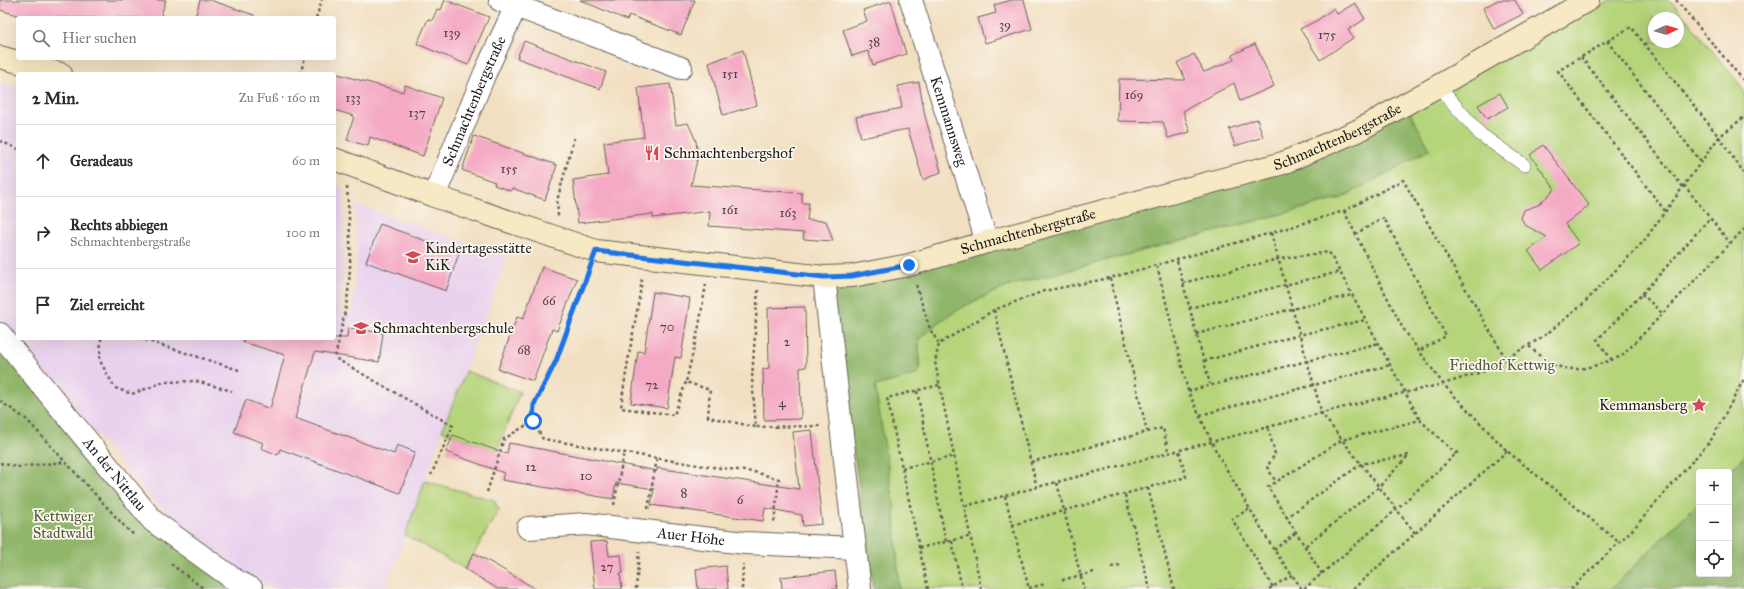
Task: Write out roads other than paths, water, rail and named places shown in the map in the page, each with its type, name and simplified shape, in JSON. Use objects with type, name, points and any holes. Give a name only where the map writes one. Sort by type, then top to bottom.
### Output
[{"type":"street","name":"Kemmannsweg","points":[[911,0],[987,242]]},
{"type":"street","name":"Schmachtenbergstraße","points":[[340,161],[434,196],[596,251],[824,277],[852,276],[909,265],[987,242],[1283,163],[1357,130],[1438,86],[1588,0]]},
{"type":"street","name":"Schmachtenbergstraße","points":[[434,196],[485,73],[508,3],[681,68]]},
{"type":"street","points":[[0,57],[54,72]]},
{"type":"street","points":[[824,277],[860,589]]},
{"type":"street","name":"An der Nittlau","points":[[0,334],[153,521],[235,580],[252,589]]},
{"type":"street","name":"Auer Höhe","points":[[528,528],[586,524],[745,543],[855,548]]},
{"type":"lane","points":[[1438,86],[1480,134],[1524,165]]},
{"type":"place","name":"Schmachtenbergshof","points":[[652,153]]},
{"type":"place","name":"Kindertagesstätte KiK","points":[[413,257]]},
{"type":"place","name":"Schmachtenbergschule","points":[[361,328]]},
{"type":"place","name":"Kemmansberg","points":[[1699,405]]},
{"type":"park label","name":"Friedhof Kettwig","points":[[1502,365]]},
{"type":"park label","name":"Kettwiger Stadtwald","points":[[63,524]]}]
